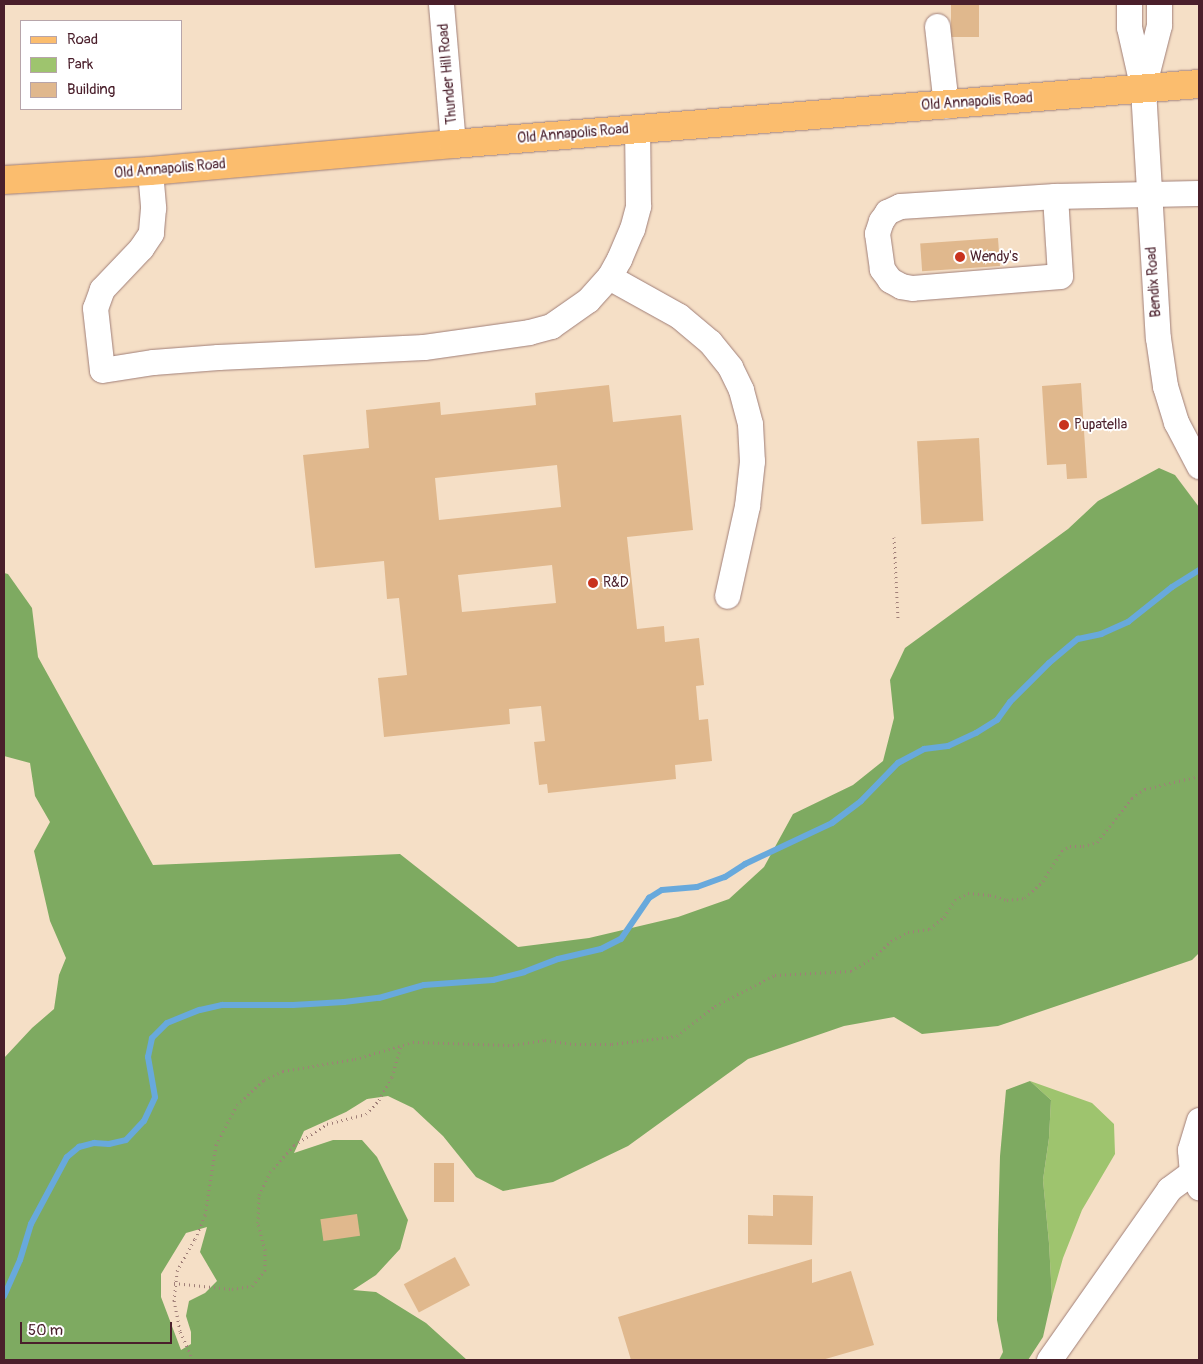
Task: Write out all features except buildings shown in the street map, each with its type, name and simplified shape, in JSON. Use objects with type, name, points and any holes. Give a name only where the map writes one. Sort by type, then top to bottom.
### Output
[{"type":"main road","name":"Old Annapolis Road","points":[[4,180],[150,171],[453,144],[1199,84]]},
{"type":"main road","name":"Old Annapolis Road","points":[[1143,89],[1199,90]]},
{"type":"street","name":"Thunder Hill Road","points":[[441,4],[453,144]]},
{"type":"street","points":[[1129,4],[1129,27],[1143,89]]},
{"type":"street","points":[[1143,89],[1160,25],[1159,4]]},
{"type":"street","points":[[937,26],[946,105]]},
{"type":"street","name":"Bendix Road","points":[[1143,89],[1158,338],[1162,367],[1168,395],[1192,441],[1199,466]]},
{"type":"street","points":[[150,171],[153,208],[151,233],[141,248],[102,289],[95,308],[102,370],[153,362],[424,346],[529,332],[551,326],[588,300],[609,277],[632,229],[638,206],[637,129]]},
{"type":"street","points":[[1055,196],[1060,276],[912,288],[901,286],[890,280],[882,269],[878,241],[881,221],[887,212],[900,206],[1055,196],[1199,193]]},
{"type":"street","points":[[609,277],[679,316],[710,342],[730,367],[741,390],[750,424],[752,461],[747,506],[727,596]]},
{"type":"street","points":[[1049,1360],[1169,1189],[1195,1180],[1190,1150],[1199,1120]]},
{"type":"path","points":[[894,537],[898,620]]},
{"type":"path","points":[[193,1360],[180,1331],[174,1302],[174,1283],[177,1271],[206,1215],[216,1145],[237,1105],[264,1080],[282,1071],[355,1059],[414,1042],[439,1041],[475,1045],[513,1045],[545,1040],[575,1044],[612,1044],[677,1036],[715,1006],[775,975],[851,970],[873,958],[891,941],[908,932],[930,929],[944,917],[955,900],[968,893],[990,894],[1007,900],[1025,898],[1043,881],[1062,851],[1070,846],[1082,846],[1097,842],[1132,798],[1145,789],[1199,776]]},
{"type":"path","points":[[174,1283],[232,1289],[252,1286],[265,1270],[266,1250],[258,1223],[259,1195],[270,1172],[294,1145],[327,1124],[366,1114],[379,1100],[392,1077],[401,1046]]},
{"type":"green space","points":[[1159,468],[1175,475],[1199,507],[1199,953],[1192,960],[998,1026],[922,1034],[894,1017],[844,1026],[748,1059],[628,1146],[553,1182],[503,1191],[476,1177],[443,1136],[413,1108],[388,1096],[367,1099],[346,1112],[304,1131],[294,1153],[333,1140],[362,1140],[377,1157],[408,1220],[400,1249],[376,1275],[353,1290],[376,1292],[426,1323],[467,1360],[4,1360],[4,1058],[32,1028],[54,1009],[59,975],[66,958],[50,921],[34,851],[50,822],[35,796],[30,763],[4,756],[4,573],[8,574],[32,608],[38,657],[153,865],[400,854],[518,947],[589,938],[678,917],[729,899],[764,867],[793,814],[853,785],[883,761],[894,718],[890,680],[905,648],[1068,529],[1098,501]],"holes":[[[207,1227],[200,1252],[217,1281],[205,1293],[189,1301],[186,1316],[191,1332],[191,1344],[181,1350],[161,1297],[161,1274],[186,1233]]]},
{"type":"green space","points":[[1030,1081],[1092,1103],[1114,1124],[1115,1154],[1082,1210],[1063,1258],[1052,1297],[1043,1180],[1049,1138],[1051,1100]]},
{"type":"green space","points":[[1030,1081],[1051,1100],[1049,1138],[1043,1180],[1052,1297],[1043,1337],[1028,1360],[999,1360],[1003,1352],[997,1320],[998,1230],[1000,1156],[1006,1090]]},
{"type":"waterway","points":[[4,1296],[20,1260],[31,1224],[67,1157],[79,1147],[94,1143],[109,1144],[126,1140],[144,1121],[155,1097],[148,1057],[152,1038],[167,1023],[200,1010],[222,1005],[293,1005],[344,1002],[379,998],[424,985],[493,980],[524,972],[558,959],[601,949],[621,939],[649,898],[662,890],[697,887],[725,877],[745,864],[832,823],[861,801],[898,763],[924,749],[948,746],[976,733],[997,720],[1010,702],[1049,663],[1078,639],[1101,634],[1128,622],[1172,587],[1199,570]]},
{"type":"place","name":"Wendy's","points":[[960,257]]},
{"type":"place","name":"Pupatella","points":[[1064,425]]},
{"type":"place","name":"R&D","points":[[593,583]]}]
